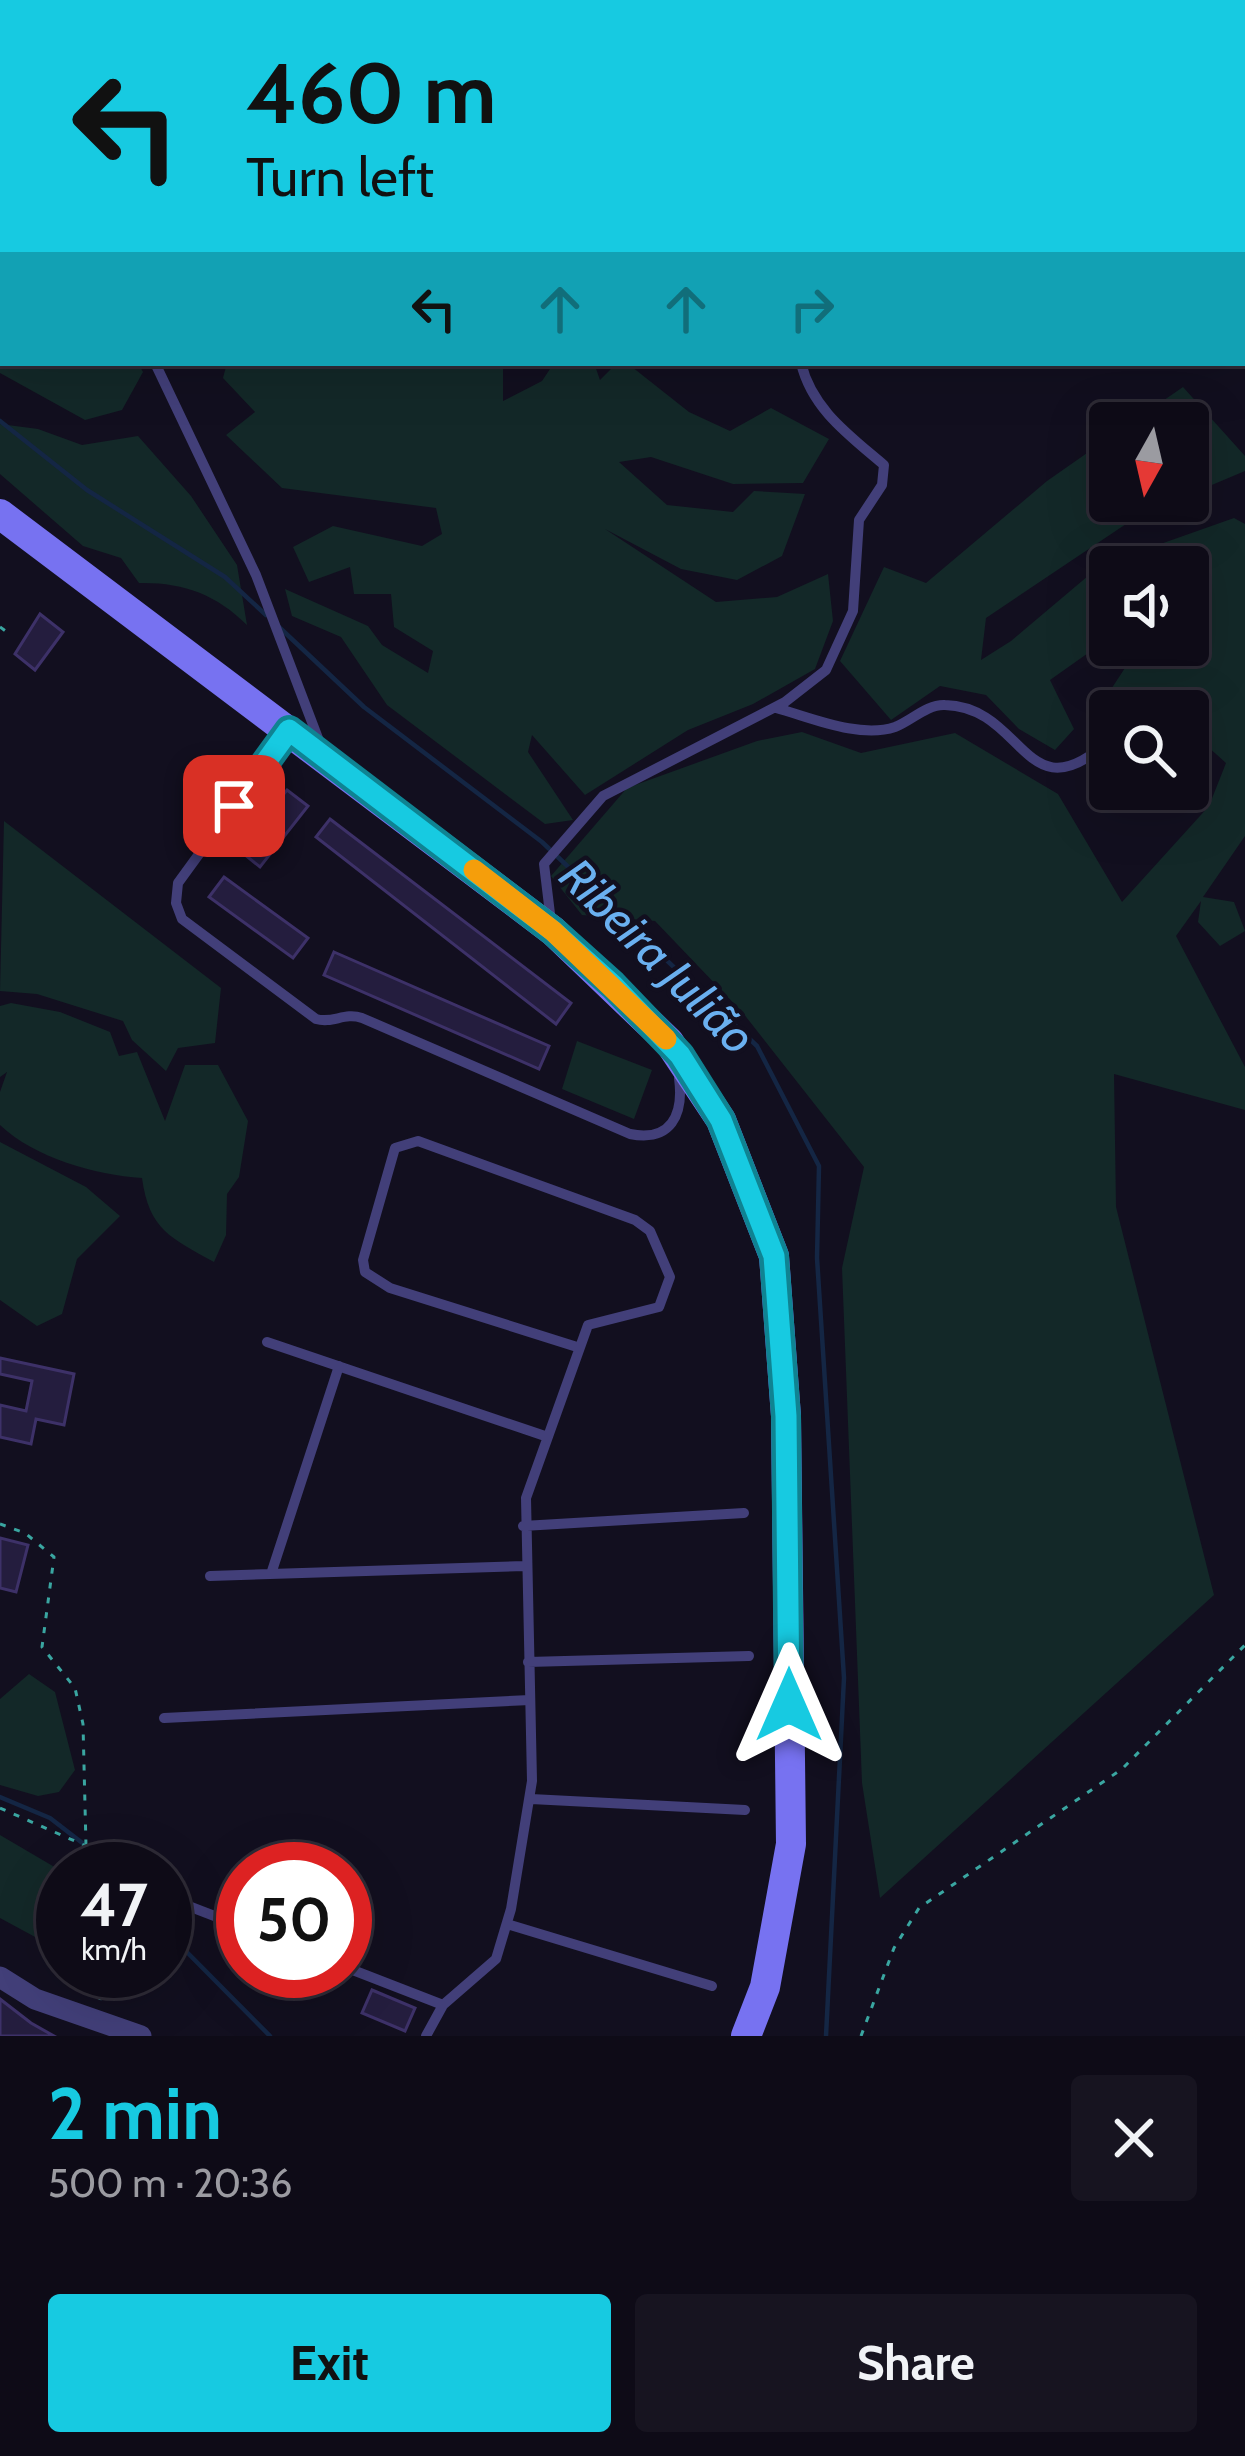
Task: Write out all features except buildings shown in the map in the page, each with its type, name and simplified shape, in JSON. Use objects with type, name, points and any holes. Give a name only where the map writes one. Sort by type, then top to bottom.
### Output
[{"type":"main road","points":[[0,514],[553,931],[669,1042],[721,1120],[759,1208],[775,1270],[789,1525],[791,1844],[765,1987],[746,2036]]},
{"type":"street","points":[[0,1977],[34,1999],[98,2028],[141,2036]]},
{"type":"lane","points":[[156,366],[256,574],[308,703],[323,755]]},
{"type":"lane","points":[[553,931],[544,864],[603,796],[775,707],[826,670],[853,611],[859,520],[882,485],[884,465],[834,423],[807,387],[802,366]]},
{"type":"lane","points":[[775,707],[875,730],[892,728],[938,704],[951,705],[1000,725],[1041,768],[1055,770],[1089,758]]},
{"type":"lane","points":[[289,730],[178,883],[176,903],[182,919],[218,950],[316,1019],[328,1021],[343,1014],[362,1018],[637,1136],[666,1132],[680,1109],[678,1067],[669,1042]]},
{"type":"lane","points":[[426,2036],[443,2006],[488,1971],[507,1924],[531,1799],[524,1526],[545,1436],[588,1324],[659,1307],[670,1276],[650,1231],[613,1212],[418,1141],[395,1148],[363,1260],[364,1272],[391,1288],[577,1347]]},
{"type":"lane","points":[[267,1342],[545,1436]]},
{"type":"lane","points":[[272,1574],[339,1366]]},
{"type":"lane","points":[[524,1526],[744,1513]]},
{"type":"lane","points":[[210,1576],[524,1566]]},
{"type":"lane","points":[[527,1663],[749,1656]]},
{"type":"lane","points":[[164,1718],[530,1700]]},
{"type":"lane","points":[[531,1799],[745,1810]]},
{"type":"lane","points":[[507,1924],[712,1986]]},
{"type":"lane","points":[[372,1978],[443,2006]]},
{"type":"path","points":[[0,627],[7,632]]},
{"type":"path","points":[[0,1524],[25,1533],[54,1557],[42,1648],[75,1688],[83,1724],[86,1842]]},
{"type":"path","points":[[862,2036],[894,1948],[919,1908],[1123,1769],[1245,1645]]},
{"type":"path","points":[[0,1808],[77,1842]]},
{"type":"path","points":[[98,2028],[102,1998]]},
{"type":"green space","points":[[0,366],[140,366],[143,372],[122,410],[85,420],[0,373]]},
{"type":"green space","points":[[226,366],[503,366],[503,401],[542,381],[552,366],[595,366],[600,380],[614,366],[631,366],[689,412],[730,431],[771,408],[829,439],[803,483],[733,484],[651,457],[619,462],[667,505],[733,512],[754,491],[805,494],[782,556],[737,580],[681,569],[605,529],[716,602],[777,597],[828,574],[833,621],[815,669],[753,704],[688,730],[585,795],[532,735],[528,752],[573,820],[545,824],[387,705],[341,637],[292,616],[285,589],[368,626],[382,645],[428,673],[433,651],[394,627],[391,594],[354,594],[350,567],[309,582],[293,547],[333,526],[422,546],[442,534],[436,508],[282,488],[226,435],[255,412],[223,378]]},
{"type":"green space","points":[[1183,387],[1196,402],[1161,402]]},
{"type":"green space","points":[[1209,416],[1245,456],[1245,471],[1209,486]]},
{"type":"green space","points":[[0,424],[38,429],[82,445],[138,436],[191,496],[237,565],[247,625],[198,592],[139,583],[121,558],[83,546],[0,474]]},
{"type":"green space","points":[[1089,452],[1089,522],[1129,522],[986,618],[981,660],[1089,575],[1089,652],[1050,680],[1074,729],[1055,750],[1019,729],[986,695],[940,686],[891,720],[840,661],[884,567],[926,583]]},
{"type":"green space","points":[[1234,518],[1245,524],[1245,836],[1203,897],[1234,902],[1245,931],[1220,946],[1198,922],[1201,901],[1176,936],[1245,1067],[1245,1110],[1114,1074],[1116,1207],[1214,1595],[880,1898],[862,1783],[842,1268],[864,1167],[743,1013],[655,921],[582,915],[551,876],[627,788],[757,741],[802,732],[861,753],[955,733],[1058,794],[1122,902],[1209,810],[1226,763],[1209,748],[1209,690],[1111,690],[1126,666],[1209,666],[1209,546],[1155,546]]},
{"type":"green space","points":[[4,821],[221,988],[215,1043],[178,1048],[166,1071],[132,1040],[123,1021],[37,994],[0,991]]},
{"type":"green space","points":[[11,1003],[60,1012],[110,1032],[119,1056],[137,1052],[165,1121],[185,1065],[218,1065],[248,1121],[239,1177],[227,1194],[226,1235],[214,1262],[164,1230],[150,1210],[142,1178],[66,1163],[30,1147],[0,1125],[0,1092],[7,1072],[0,1077],[0,1006]]},
{"type":"green space","points":[[577,1041],[652,1070],[634,1119],[562,1089]]},
{"type":"green space","points":[[0,1142],[86,1187],[120,1216],[77,1259],[62,1314],[37,1326],[0,1300]]},
{"type":"green space","points":[[29,1674],[55,1692],[75,1770],[59,1792],[38,1796],[0,1785],[0,1699]]},
{"type":"green space","points":[[0,1835],[36,1856],[36,1937],[0,1918]]},
{"type":"waterway","name":"Ribeira Julião","points":[[0,421],[87,490],[225,577],[266,615]]},
{"type":"waterway","name":"Ribeira Julião","points":[[279,627],[364,707],[542,842],[757,1046],[819,1166],[817,1258],[844,1678],[826,2036]]},
{"type":"waterway","points":[[0,1797],[50,1818],[81,1842]]},
{"type":"waterway","points":[[192,1957],[270,2036]]},
{"type":"slow traffic","points":[[474,870],[553,931],[666,1039]]},
{"type":"route","points":[[234,806],[289,730],[553,931],[669,1042],[697,1078],[748,1180],[774,1256],[786,1416],[789,1705]]}]
